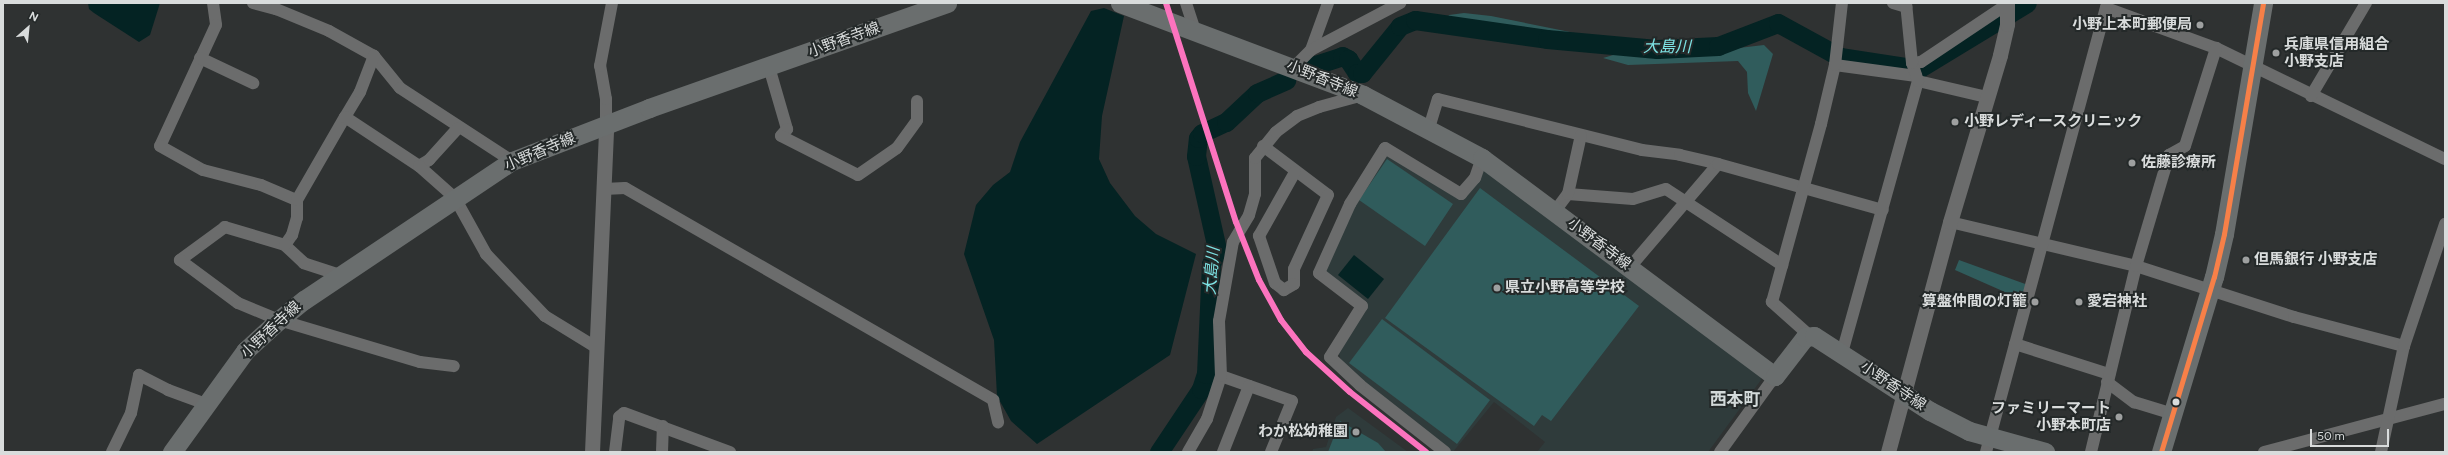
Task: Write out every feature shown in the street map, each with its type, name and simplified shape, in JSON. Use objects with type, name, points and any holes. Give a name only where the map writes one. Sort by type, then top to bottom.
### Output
[{"type":"main road","name":"小野香寺線","points":[[172,452],[245,351],[279,320],[340,275],[512,160],[606,124],[947,3]]},
{"type":"main road","name":"小野香寺線","points":[[1120,3],[1294,67],[1363,95],[1429,128],[1482,158],[1775,376]]},
{"type":"main road","points":[[2160,452],[2211,288],[2224,234],[2251,66],[2263,3]]},
{"type":"main road","name":"小野香寺線","points":[[1809,335],[1842,353],[1903,393],[1969,431],[1988,444],[2045,452]]},
{"type":"main road","points":[[1775,376],[1809,335]]},
{"type":"street","points":[[214,3],[216,25],[160,146],[203,170],[261,184],[297,200]]},
{"type":"street","points":[[253,3],[276,9],[329,31],[374,56],[400,88],[458,128],[512,160]]},
{"type":"street","points":[[592,452],[606,124],[606,99],[600,66],[612,3]]},
{"type":"street","points":[[1186,3],[1195,30]]},
{"type":"street","points":[[1311,50],[1328,3]]},
{"type":"street","points":[[1294,67],[1311,50],[1400,3]]},
{"type":"street","points":[[1809,335],[1772,302],[1804,187],[1835,65],[1842,3]]},
{"type":"street","points":[[1893,3],[1906,5],[1915,73]]},
{"type":"street","points":[[1842,353],[1883,210],[1915,73],[1921,62],[2008,3]]},
{"type":"street","points":[[1888,452],[1950,222],[1988,97],[2005,30],[2008,3]]},
{"type":"street","points":[[2312,96],[2366,3]]},
{"type":"street","points":[[1988,444],[2107,6],[2216,48],[2312,96],[2445,159]]},
{"type":"street","points":[[2091,452],[2136,266],[2169,155],[2185,146],[2216,48]]},
{"type":"street","points":[[285,245],[292,235],[297,218],[297,200],[360,92],[374,56]]},
{"type":"street","points":[[200,58],[253,83]]},
{"type":"street","points":[[1835,65],[1915,73],[1988,97]]},
{"type":"street","points":[[769,67],[788,129],[781,136],[858,175],[897,148],[917,120],[917,101]]},
{"type":"street","points":[[1188,452],[1207,420],[1221,376],[1219,321],[1233,242],[1249,215],[1255,194],[1255,158],[1263,146],[1276,132],[1297,116],[1319,107],[1363,95]]},
{"type":"street","points":[[1429,128],[1438,98],[1642,150],[1680,155],[1718,164],[1883,210]]},
{"type":"street","points":[[345,117],[419,166],[455,198],[486,254],[546,316],[597,348]]},
{"type":"street","points":[[419,166],[430,160],[458,128]]},
{"type":"street","points":[[1555,211],[1568,194],[1581,135]]},
{"type":"street","points":[[1263,146],[1295,172],[1328,195],[1294,269],[1294,284],[1284,290],[1275,283],[1259,236],[1295,172]]},
{"type":"street","points":[[1445,452],[1360,385],[1330,357],[1362,306],[1319,273],[1350,204],[1385,148],[1461,194],[1475,178],[1482,158]]},
{"type":"street","points":[[1630,267],[1718,164]]},
{"type":"street","points":[[604,189],[624,188],[993,400],[998,422]]},
{"type":"street","points":[[1568,194],[1633,200],[1666,189],[1782,265]]},
{"type":"street","points":[[1950,222],[2041,245],[2136,266],[2211,288],[2294,317],[2404,346]]},
{"type":"street","points":[[2381,452],[2404,346],[2445,224]]},
{"type":"street","points":[[340,275],[304,263],[285,245],[225,228],[180,260],[238,303],[279,320],[420,362],[454,366]]},
{"type":"street","points":[[2015,344],[2108,378],[2134,402],[2173,414]]},
{"type":"street","points":[[112,452],[131,413],[139,375],[168,390],[206,404]]},
{"type":"street","points":[[1221,376],[1292,401],[1271,452]]},
{"type":"street","points":[[1720,452],[1775,376]]},
{"type":"street","points":[[1223,452],[1249,386]]},
{"type":"street","points":[[2264,452],[2445,404]]},
{"type":"street","points":[[616,452],[619,417],[624,413],[663,426],[730,452]]},
{"type":"street","points":[[662,452],[663,426]]},
{"type":"shaded area","points":[[88,3],[160,3],[150,35],[139,42],[94,13],[89,9]]},
{"type":"shaded area","points":[[1104,8],[1124,16],[1102,116],[1099,159],[1110,183],[1135,216],[1156,234],[1196,254],[1170,355],[1037,444],[1011,421],[997,396],[994,340],[964,254],[976,205],[993,185],[1010,172],[1020,142],[1091,11]]},
{"type":"shaded area","points":[[1464,13],[1491,16],[1570,32],[1533,32],[1444,22],[1449,15]]},
{"type":"shaded area","points":[[1764,45],[1773,54],[1756,111],[1748,93],[1747,72],[1738,61],[1628,65],[1603,58],[1620,53],[1670,56]]},
{"type":"shaded area","name":"県立小野高等学校","points":[[1385,152],[1460,200],[1478,179],[1484,165],[1760,369],[1761,380],[1708,452],[1537,452],[1545,442],[1494,402],[1453,452],[1450,452],[1342,364],[1339,354],[1366,305],[1322,272],[1352,204]]},
{"type":"shaded area","points":[[1387,159],[1453,204],[1425,246],[1359,200]]},
{"type":"shaded area","points":[[1480,188],[1639,306],[1551,421],[1542,415],[1534,426],[1385,318]]},
{"type":"shaded area","points":[[1354,255],[1384,279],[1368,299],[1338,275]]},
{"type":"shaded area","points":[[1959,260],[2028,285],[2023,300],[1955,270]]},
{"type":"shaded area","points":[[1382,319],[1490,400],[1457,444],[1349,363]]},
{"type":"shaded area","name":"わか松幼稚園","points":[[1348,408],[1408,452],[1312,452],[1313,449],[1326,447],[1336,417]]},
{"type":"shaded area","points":[[1340,421],[1378,443],[1386,452],[1328,452]]},
{"type":"waterway","name":"大島川","points":[[1309,67],[1342,56],[1348,59],[1357,73],[1362,73],[1400,26],[1415,20],[1547,39],[1657,49],[1718,46],[1778,23],[1840,57],[1918,69],[2027,3]]},
{"type":"waterway","name":"大島川","points":[[1159,452],[1201,389],[1206,374],[1211,264],[1217,249],[1196,156],[1198,138],[1202,133],[1226,122],[1257,93],[1286,80]]},
{"type":"transit line","points":[[1166,3],[1236,222],[1259,280],[1281,320],[1306,352],[1350,392],[1426,452]]},
{"type":"transit line","points":[[2161,452],[2214,277],[2224,234],[2263,3]]},
{"type":"place","name":"小野上本町郵便局","points":[[2200,25]]},
{"type":"place","name":"兵庫県信用組合 小野支店","points":[[2276,53]]},
{"type":"place","name":"小野レディースクリニック","points":[[1955,122]]},
{"type":"place","name":"佐藤診療所","points":[[2132,163]]},
{"type":"place","name":"但馬銀行 小野支店","points":[[2246,260]]},
{"type":"place","name":"県立小野高等学校","points":[[1497,288]]},
{"type":"place","name":"算盤仲間の灯籠","points":[[2035,302]]},
{"type":"place","name":"愛宕神社","points":[[2079,302]]},
{"type":"place","name":"ファミリーマート 小野本町店","points":[[2119,417]]},
{"type":"place","name":"わか松幼稚園","points":[[1356,432]]},
{"type":"district","name":"西本町","points":[[1735,400]]}]
